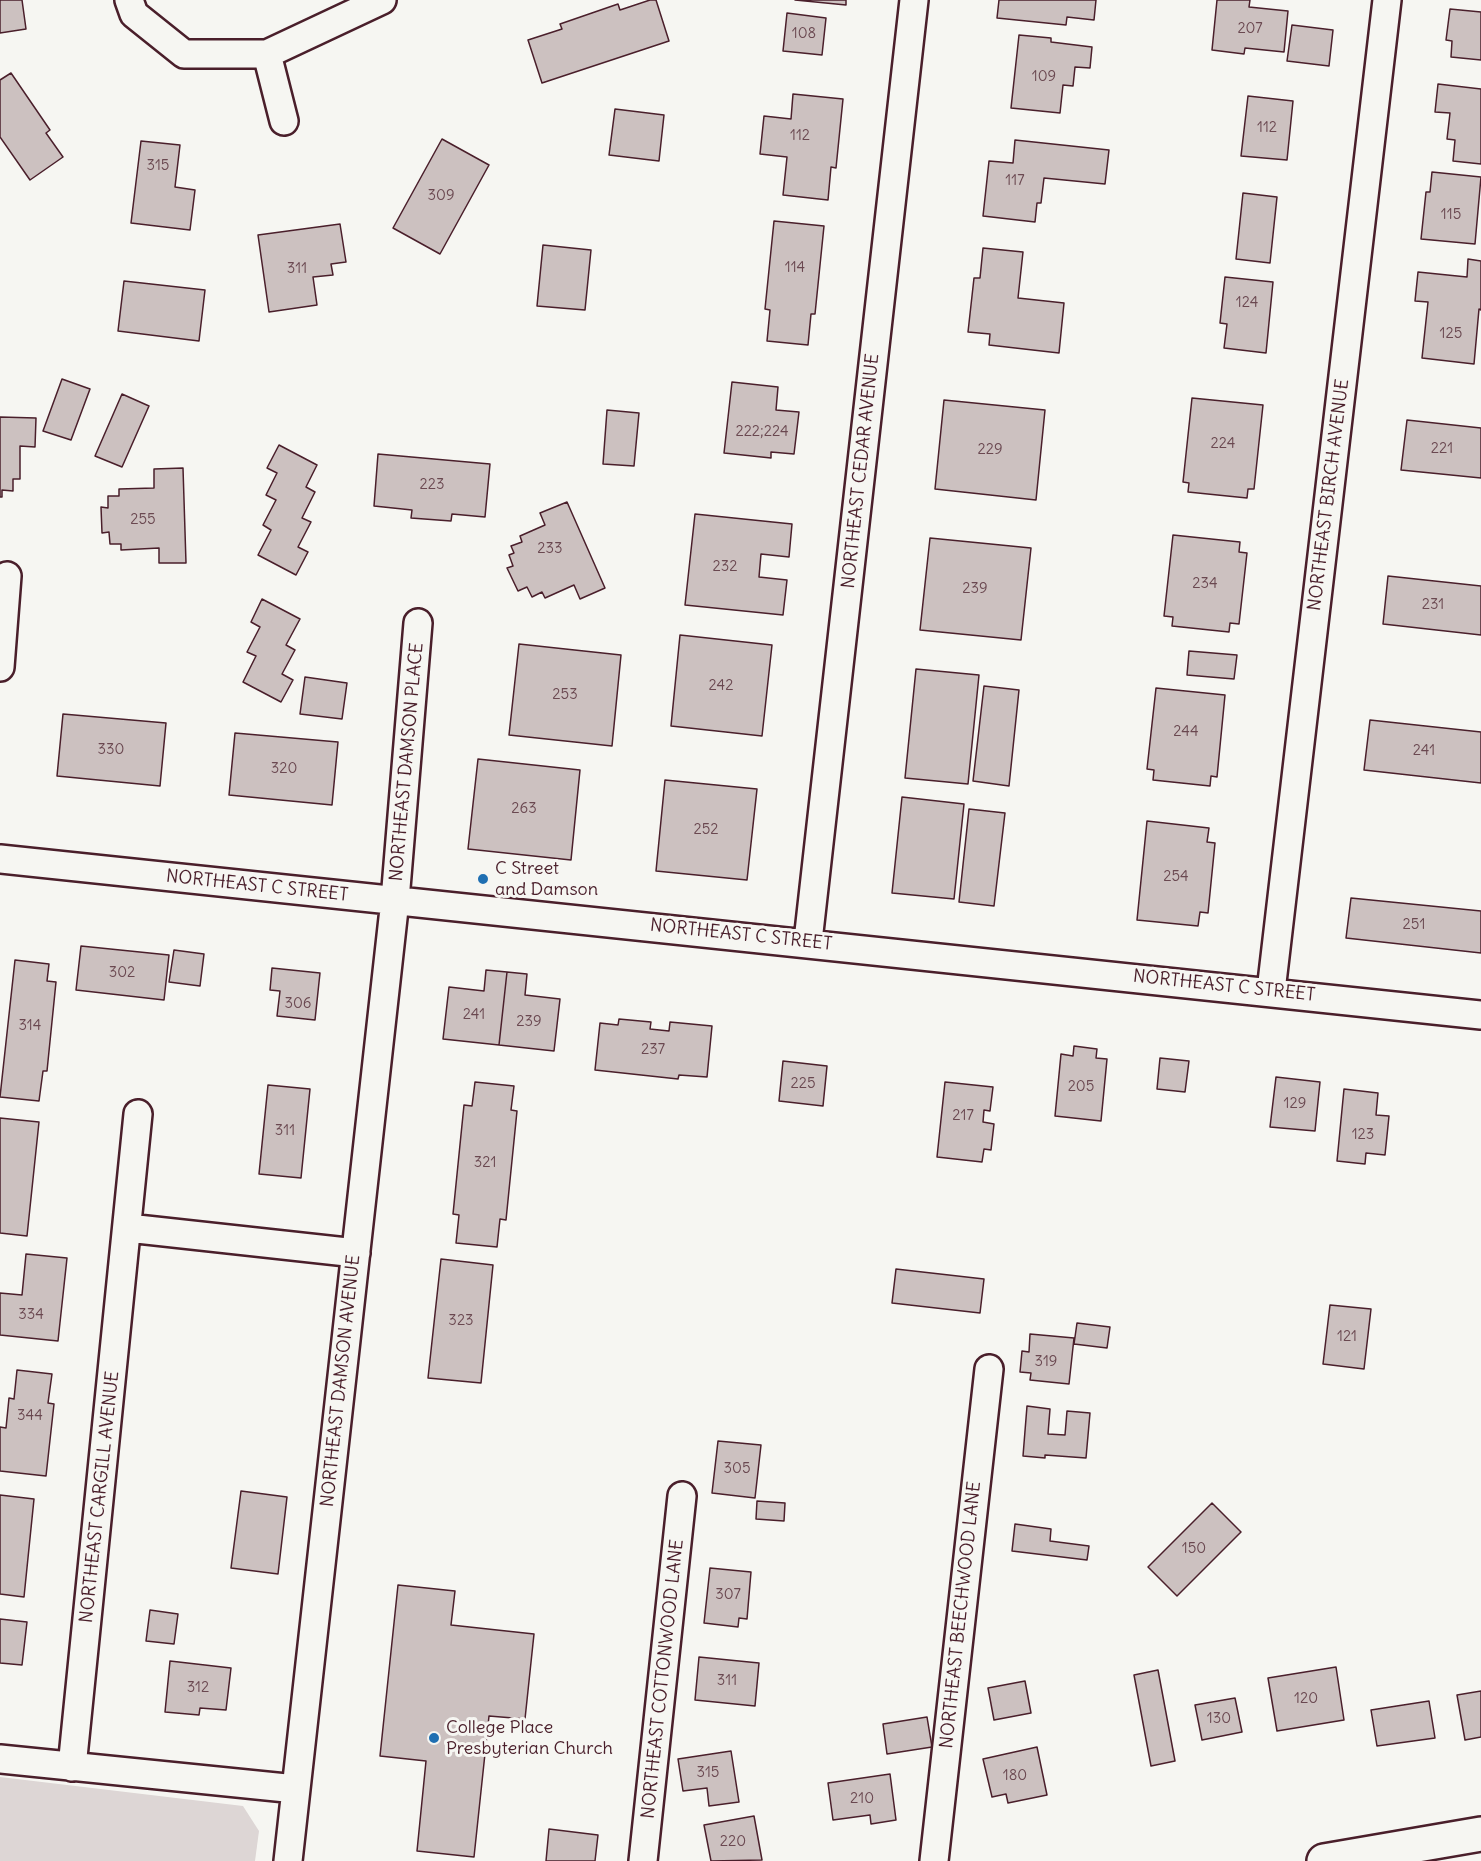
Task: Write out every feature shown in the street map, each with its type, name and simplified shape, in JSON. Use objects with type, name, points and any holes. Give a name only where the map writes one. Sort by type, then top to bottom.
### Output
[{"type":"main road","points":[[1324,1861],[1481,1834]]},
{"type":"street","points":[[129,0],[134,14],[184,54],[267,54],[382,0]]},
{"type":"street","name":"NORTHEAST CEDAR AVENUE","points":[[808,941],[914,0]]},
{"type":"street","name":"NORTHEAST BIRCH AVENUE","points":[[1271,991],[1387,0]]},
{"type":"street","points":[[267,54],[284,121]]},
{"type":"street","points":[[0,667],[8,576]]},
{"type":"street","name":"NORTHEAST DAMSON PLACE","points":[[395,900],[418,622]]},
{"type":"street","name":"NORTHEAST C STREET","points":[[0,859],[808,941],[1481,1015]]},
{"type":"street","name":"NORTHEAST DAMSON AVENUE","points":[[288,1861],[395,900]]},
{"type":"street","name":"NORTHEAST CARGILL AVENUE","points":[[72,1767],[138,1114]]},
{"type":"street","points":[[128,1228],[356,1253]]},
{"type":"street","name":"NORTHEAST BEECHWOOD LANE","points":[[934,1861],[989,1369]]},
{"type":"street","name":"NORTHEAST COTTONWOOD LANE","points":[[643,1861],[682,1496]]},
{"type":"street","points":[[0,1759],[296,1789]]},
{"type":"shaded area","points":[[0,1777],[243,1806],[259,1831],[255,1861],[0,1861]]},
{"type":"building","points":[[0,0],[22,0],[26,29],[0,33]]},
{"type":"building","points":[[656,0],[669,41],[542,83],[528,40],[562,29],[560,24],[618,4],[620,10]]},
{"type":"building","points":[[795,0],[846,0],[846,5]]},
{"type":"building","points":[[999,0],[1096,0],[1094,20],[1067,17],[1066,25],[997,18]]},
{"type":"building","points":[[1217,0],[1250,0],[1249,7],[1288,11],[1284,52],[1245,48],[1244,54],[1212,50]]},
{"type":"building","points":[[1450,9],[1481,12],[1481,60],[1451,57],[1452,41],[1446,40]]},
{"type":"building","points":[[787,13],[826,18],[822,55],[783,51]]},
{"type":"building","points":[[1292,25],[1333,30],[1329,66],[1287,61]]},
{"type":"building","points":[[1019,35],[1051,38],[1051,42],[1092,47],[1090,68],[1075,67],[1073,86],[1063,85],[1060,113],[1011,108]]},
{"type":"building","points":[[11,73],[50,130],[46,133],[63,157],[30,180],[0,137],[0,80]]},
{"type":"building","points":[[1438,84],[1481,89],[1481,164],[1453,161],[1455,140],[1447,139],[1450,113],[1435,112]]},
{"type":"building","points":[[793,94],[843,99],[836,168],[831,167],[828,200],[783,195],[787,157],[760,154],[764,116],[791,119]]},
{"type":"building","points":[[1248,96],[1293,101],[1287,160],[1241,156]]},
{"type":"building","points":[[615,109],[664,115],[659,161],[609,155]]},
{"type":"building","points":[[442,139],[489,165],[440,254],[393,228]]},
{"type":"building","points":[[1015,140],[1109,150],[1105,184],[1044,178],[1041,203],[1037,203],[1035,222],[983,216],[989,161],[1013,163]]},
{"type":"building","points":[[141,141],[180,145],[175,187],[195,190],[190,230],[131,223]]},
{"type":"building","points":[[1432,172],[1481,177],[1475,244],[1421,239],[1426,192],[1430,192]]},
{"type":"building","points":[[1243,193],[1277,197],[1270,263],[1236,259]]},
{"type":"building","points":[[774,221],[824,226],[815,314],[811,314],[808,345],[767,341],[770,310],[765,309]]},
{"type":"building","points":[[340,224],[346,262],[331,264],[333,275],[313,277],[317,305],[269,312],[258,235]]},
{"type":"building","points":[[543,245],[591,250],[585,310],[537,306]]},
{"type":"building","points":[[983,248],[1023,252],[1018,298],[1064,303],[1059,353],[989,345],[990,334],[968,332],[974,278],[980,278]]},
{"type":"building","points":[[1468,259],[1481,261],[1481,310],[1479,309],[1474,364],[1422,358],[1428,302],[1415,301],[1418,272],[1467,277]]},
{"type":"building","points":[[1225,277],[1273,282],[1266,353],[1224,348],[1227,324],[1220,323]]},
{"type":"building","points":[[124,281],[205,290],[199,341],[118,331]]},
{"type":"building","points":[[62,379],[90,389],[71,440],[43,431]]},
{"type":"building","points":[[732,382],[778,387],[776,410],[799,412],[794,454],[771,452],[771,458],[724,453]]},
{"type":"building","points":[[122,394],[149,406],[122,467],[95,456]]},
{"type":"building","points":[[1192,398],[1263,405],[1254,489],[1248,489],[1247,498],[1188,492],[1189,483],[1183,482]]},
{"type":"building","points":[[944,400],[1045,410],[1036,500],[935,489]]},
{"type":"building","points":[[607,410],[639,413],[634,466],[603,464]]},
{"type":"building","points":[[0,417],[36,418],[35,447],[20,446],[20,479],[13,479],[13,491],[2,490],[2,497],[0,497]]},
{"type":"building","points":[[1407,420],[1481,428],[1481,478],[1401,470]]},
{"type":"building","points":[[279,445],[317,465],[306,487],[315,492],[302,518],[311,522],[298,547],[308,552],[296,575],[258,555],[271,530],[263,525],[276,500],[266,495],[277,473],[267,468]]},
{"type":"building","points":[[378,454],[490,464],[485,517],[452,514],[451,521],[411,518],[412,510],[374,506]]},
{"type":"building","points":[[183,468],[186,563],[159,563],[159,548],[121,550],[121,544],[110,544],[109,532],[102,533],[101,507],[108,508],[108,496],[119,496],[119,489],[154,488],[154,469]]},
{"type":"building","points":[[567,502],[605,588],[580,599],[574,585],[545,598],[542,592],[532,597],[527,587],[518,591],[507,568],[513,566],[509,555],[514,553],[511,546],[522,542],[520,536],[545,525],[540,513]]},
{"type":"building","points":[[695,514],[792,524],[789,557],[761,554],[759,577],[787,580],[783,615],[685,605]]},
{"type":"building","points":[[1173,535],[1240,542],[1239,552],[1247,553],[1239,624],[1230,623],[1229,632],[1172,626],[1173,617],[1164,616]]},
{"type":"building","points":[[930,538],[1031,548],[1021,640],[920,630]]},
{"type":"building","points":[[1388,576],[1481,586],[1481,635],[1383,624]]},
{"type":"building","points":[[262,599],[300,619],[286,645],[295,650],[282,674],[293,680],[281,702],[243,682],[256,656],[247,652],[260,627],[251,622]]},
{"type":"building","points":[[680,635],[772,645],[762,736],[671,726]]},
{"type":"building","points":[[519,644],[621,655],[612,746],[509,735]]},
{"type":"building","points":[[1189,651],[1237,655],[1234,679],[1187,675]]},
{"type":"building","points":[[916,669],[979,675],[968,784],[905,778]]},
{"type":"building","points":[[305,677],[347,683],[342,719],[300,714]]},
{"type":"building","points":[[984,686],[1019,690],[1009,786],[973,781]]},
{"type":"building","points":[[1156,688],[1225,695],[1217,777],[1211,776],[1210,786],[1153,780],[1154,770],[1147,769]]},
{"type":"building","points":[[63,714],[166,723],[160,786],[57,776]]},
{"type":"building","points":[[1370,720],[1481,732],[1481,783],[1364,770]]},
{"type":"building","points":[[235,733],[338,742],[332,805],[229,795]]},
{"type":"building","points":[[478,759],[580,770],[571,860],[468,849]]},
{"type":"building","points":[[665,780],[757,789],[747,880],[656,871]]},
{"type":"building","points":[[902,797],[964,804],[954,899],[892,893]]},
{"type":"building","points":[[969,809],[1005,813],[994,906],[959,902]]},
{"type":"building","points":[[1147,821],[1209,828],[1207,842],[1215,843],[1208,913],[1200,912],[1198,926],[1137,920]]},
{"type":"building","points":[[1351,898],[1481,911],[1481,953],[1346,938]]},
{"type":"building","points":[[81,946],[169,955],[164,1000],[76,990]]},
{"type":"building","points":[[174,950],[204,954],[200,986],[169,982]]},
{"type":"building","points":[[15,960],[49,964],[47,981],[56,982],[47,1071],[43,1071],[39,1101],[0,1097]]},
{"type":"building","points":[[272,968],[320,973],[315,1020],[277,1016],[280,991],[270,990]]},
{"type":"building","points":[[486,970],[507,972],[499,1045],[443,1039],[449,987],[484,991]]},
{"type":"building","points":[[507,972],[527,974],[525,995],[560,999],[554,1051],[499,1045]]},
{"type":"building","points":[[619,1019],[651,1022],[650,1029],[669,1031],[670,1022],[712,1026],[707,1077],[679,1075],[678,1079],[595,1070],[600,1023],[618,1025]]},
{"type":"building","points":[[1074,1046],[1097,1049],[1096,1058],[1107,1059],[1101,1121],[1055,1116],[1061,1054],[1073,1056]]},
{"type":"building","points":[[1160,1058],[1189,1061],[1185,1092],[1157,1089]]},
{"type":"building","points":[[783,1061],[827,1066],[823,1106],[779,1101]]},
{"type":"building","points":[[1276,1077],[1320,1082],[1315,1131],[1270,1127]]},
{"type":"building","points":[[475,1082],[514,1086],[511,1110],[517,1111],[506,1220],[500,1219],[497,1247],[456,1243],[459,1215],[453,1214],[464,1105],[472,1106]]},
{"type":"building","points":[[945,1082],[993,1087],[990,1111],[984,1110],[983,1122],[994,1124],[991,1150],[984,1149],[982,1162],[937,1157]]},
{"type":"building","points":[[268,1085],[310,1089],[301,1178],[259,1174]]},
{"type":"building","points":[[1344,1089],[1378,1093],[1376,1115],[1389,1116],[1385,1155],[1366,1153],[1365,1164],[1337,1161]]},
{"type":"building","points":[[0,1118],[39,1122],[27,1236],[0,1233]]},
{"type":"building","points":[[26,1254],[67,1258],[58,1341],[0,1335],[0,1293],[22,1295]]},
{"type":"building","points":[[441,1259],[493,1265],[481,1383],[428,1378]]},
{"type":"building","points":[[896,1269],[984,1279],[980,1313],[892,1303]]},
{"type":"building","points":[[1330,1305],[1371,1309],[1364,1369],[1323,1364]]},
{"type":"building","points":[[1077,1323],[1110,1327],[1107,1348],[1074,1344]]},
{"type":"building","points":[[1030,1334],[1074,1338],[1069,1384],[1030,1380],[1031,1373],[1020,1372],[1022,1351],[1029,1352]]},
{"type":"building","points":[[17,1370],[52,1374],[48,1403],[54,1404],[46,1476],[0,1471],[0,1427],[6,1428],[9,1398],[14,1399]]},
{"type":"building","points":[[1027,1406],[1050,1409],[1048,1434],[1065,1435],[1067,1411],[1090,1413],[1086,1458],[1023,1456]]},
{"type":"building","points":[[718,1441],[761,1445],[755,1498],[712,1493]]},
{"type":"building","points":[[241,1491],[287,1497],[278,1574],[231,1568]]},
{"type":"building","points":[[0,1495],[34,1499],[24,1597],[0,1594]]},
{"type":"building","points":[[757,1501],[785,1503],[784,1521],[756,1519]]},
{"type":"building","points":[[1212,1503],[1241,1532],[1177,1596],[1148,1567]]},
{"type":"building","points":[[1015,1524],[1051,1529],[1050,1541],[1089,1546],[1087,1560],[1012,1551]]},
{"type":"building","points":[[710,1568],[751,1572],[747,1619],[739,1618],[738,1627],[704,1623]]},
{"type":"building","name":"College Place Presbyterian Church","points":[[398,1585],[455,1591],[451,1625],[534,1634],[525,1719],[489,1716],[474,1857],[417,1851],[426,1761],[380,1756]]},
{"type":"building","points":[[150,1610],[178,1614],[174,1644],[146,1641]]},
{"type":"building","points":[[0,1619],[27,1622],[22,1665],[0,1663]]},
{"type":"building","points":[[699,1657],[759,1663],[755,1706],[695,1700]]},
{"type":"building","points":[[170,1661],[231,1668],[226,1710],[200,1708],[199,1715],[165,1712]]},
{"type":"building","points":[[1336,1667],[1344,1720],[1277,1731],[1268,1678]]},
{"type":"building","points":[[1158,1670],[1175,1761],[1151,1766],[1134,1675]]},
{"type":"building","points":[[1025,1681],[1031,1713],[994,1720],[988,1688]]},
{"type":"building","points":[[1481,1691],[1481,1737],[1465,1740],[1457,1695]]},
{"type":"building","points":[[1235,1698],[1242,1732],[1202,1740],[1195,1705]]},
{"type":"building","points":[[1429,1701],[1435,1738],[1377,1746],[1371,1710]]},
{"type":"building","points":[[927,1717],[932,1747],[887,1754],[883,1724]]},
{"type":"building","points":[[1037,1747],[1047,1795],[1008,1803],[1006,1794],[992,1797],[983,1759]]},
{"type":"building","points":[[731,1751],[739,1802],[709,1806],[707,1788],[683,1791],[678,1759]]},
{"type":"building","points":[[890,1774],[896,1820],[871,1824],[870,1815],[833,1820],[828,1783]]},
{"type":"building","points":[[754,1816],[762,1860],[711,1861],[704,1825]]},
{"type":"building","points":[[549,1829],[598,1835],[595,1861],[546,1861]]},
{"type":"place","name":"C Street and Damson","points":[[483,879]]},
{"type":"place","name":"College Place Presbyterian Church","points":[[434,1738]]}]
